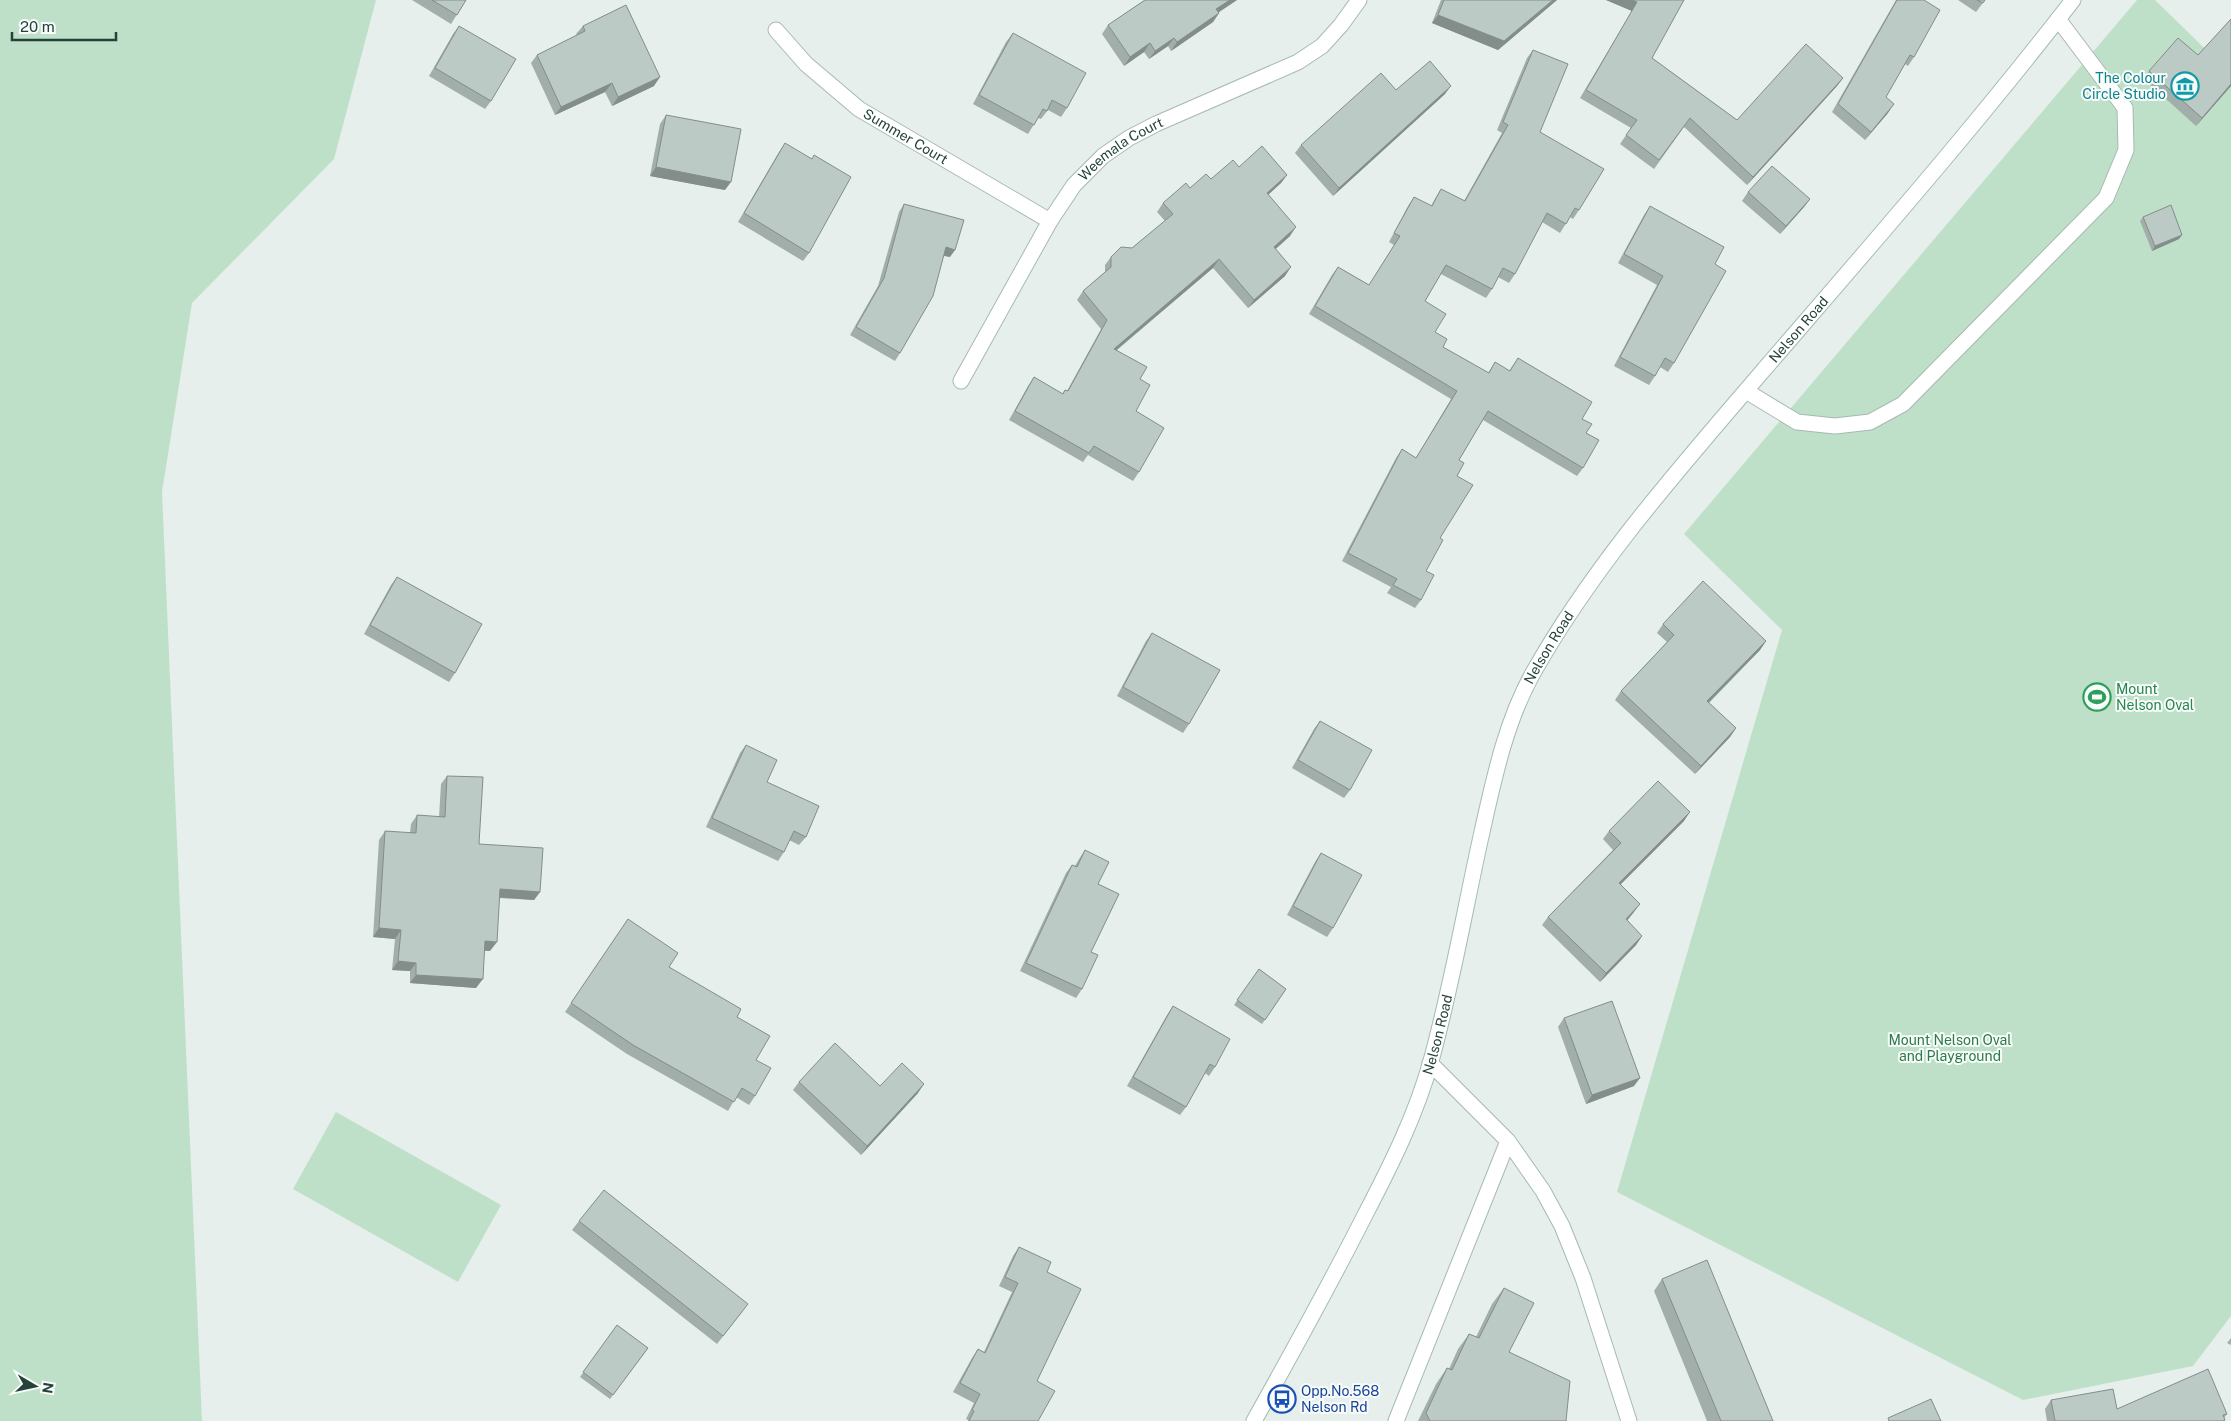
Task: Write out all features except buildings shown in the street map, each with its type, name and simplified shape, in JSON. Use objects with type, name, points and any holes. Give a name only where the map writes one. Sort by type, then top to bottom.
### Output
[{"type":"main road","name":"Weemala Court","points":[[961,381],[1050,221],[1074,184],[1104,156],[1129,138],[1156,124],[1298,62],[1322,46],[1341,26],[1359,0]]},
{"type":"main road","name":"Nelson Road","points":[[1254,1421],[1337,1270],[1396,1154],[1430,1063],[1446,1003],[1495,774],[1510,725],[1532,675],[1592,580],[1746,391],[1945,160],[2073,0]]},
{"type":"main road","points":[[1746,391],[1797,422],[1835,426],[1870,422],[1903,404],[2106,198],[2126,150],[2125,108],[2058,19]]},
{"type":"main road","name":"Summer Court","points":[[776,30],[806,64],[859,109],[1050,221]]},
{"type":"main road","points":[[1430,1063],[1508,1141],[1543,1191],[1562,1226],[1583,1278],[1629,1421]]},
{"type":"main road","points":[[1396,1421],[1508,1141]]},
{"type":"green space","points":[[0,0],[376,0],[334,159],[192,303],[162,492],[202,1421],[0,1421]]},
{"type":"green space","name":"Mount Nelson Oval and Playground","points":[[2137,0],[2155,0],[2231,74],[2231,1316],[2193,1366],[2023,1400],[1617,1192],[1782,630],[1684,534]]},
{"type":"green space","points":[[336,1112],[501,1205],[458,1282],[293,1189]]},
{"type":"place","name":"The Colour Circle Studio","points":[[2185,86]]},
{"type":"place","name":"Mount Nelson Oval","points":[[2097,697]]},
{"type":"place","name":"Opp.No.568 Nelson Rd","points":[[1282,1399]]}]
